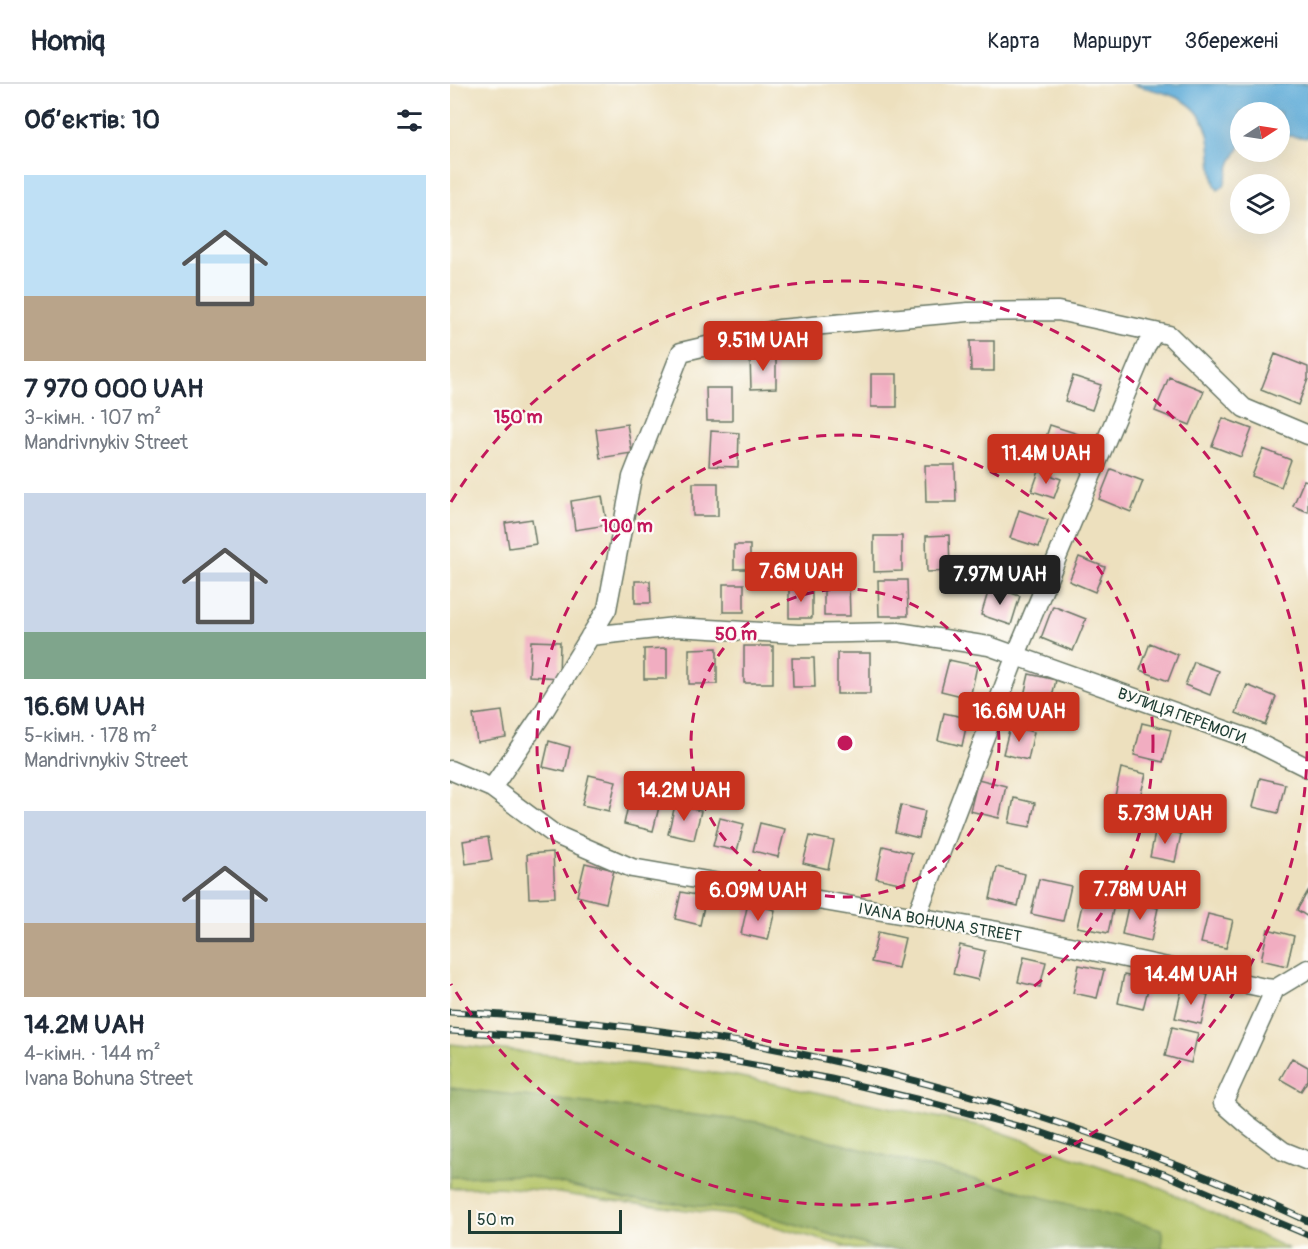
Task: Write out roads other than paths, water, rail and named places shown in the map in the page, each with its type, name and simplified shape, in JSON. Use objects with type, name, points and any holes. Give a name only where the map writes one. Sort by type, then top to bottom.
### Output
[{"type":"street","points":[[492,788],[541,716],[606,609],[632,477],[681,352],[779,329],[968,312],[1058,311],[1169,335],[1244,408],[1308,435]]},
{"type":"street","points":[[916,917],[1016,655],[1146,346],[1155,332]]},
{"type":"street","name":"ВУЛИЦЯ ПЕРЕМОГИ","points":[[590,636],[675,627],[798,634],[898,632],[989,646],[1250,739],[1308,768]]},
{"type":"street","name":"IVANA BOHUNA STREET","points":[[450,770],[492,788],[554,834],[632,868],[1004,932],[1275,989]]},
{"type":"street","points":[[1308,969],[1275,989],[1223,1103],[1246,1124],[1283,1151],[1308,1161]]},
{"type":"water","points":[[1131,84],[1308,84],[1308,138],[1290,136],[1290,102],[1230,102],[1231,162],[1224,186],[1218,190],[1215,186],[1210,145],[1201,117],[1183,101],[1159,91]]},
{"type":"railway","points":[[450,1012],[574,1021],[727,1040],[898,1076],[1038,1116],[1107,1139],[1175,1164],[1308,1221]]},
{"type":"railway","points":[[450,1031],[553,1038],[732,1061],[831,1079],[920,1100],[1043,1133],[1164,1174],[1308,1235]]}]
